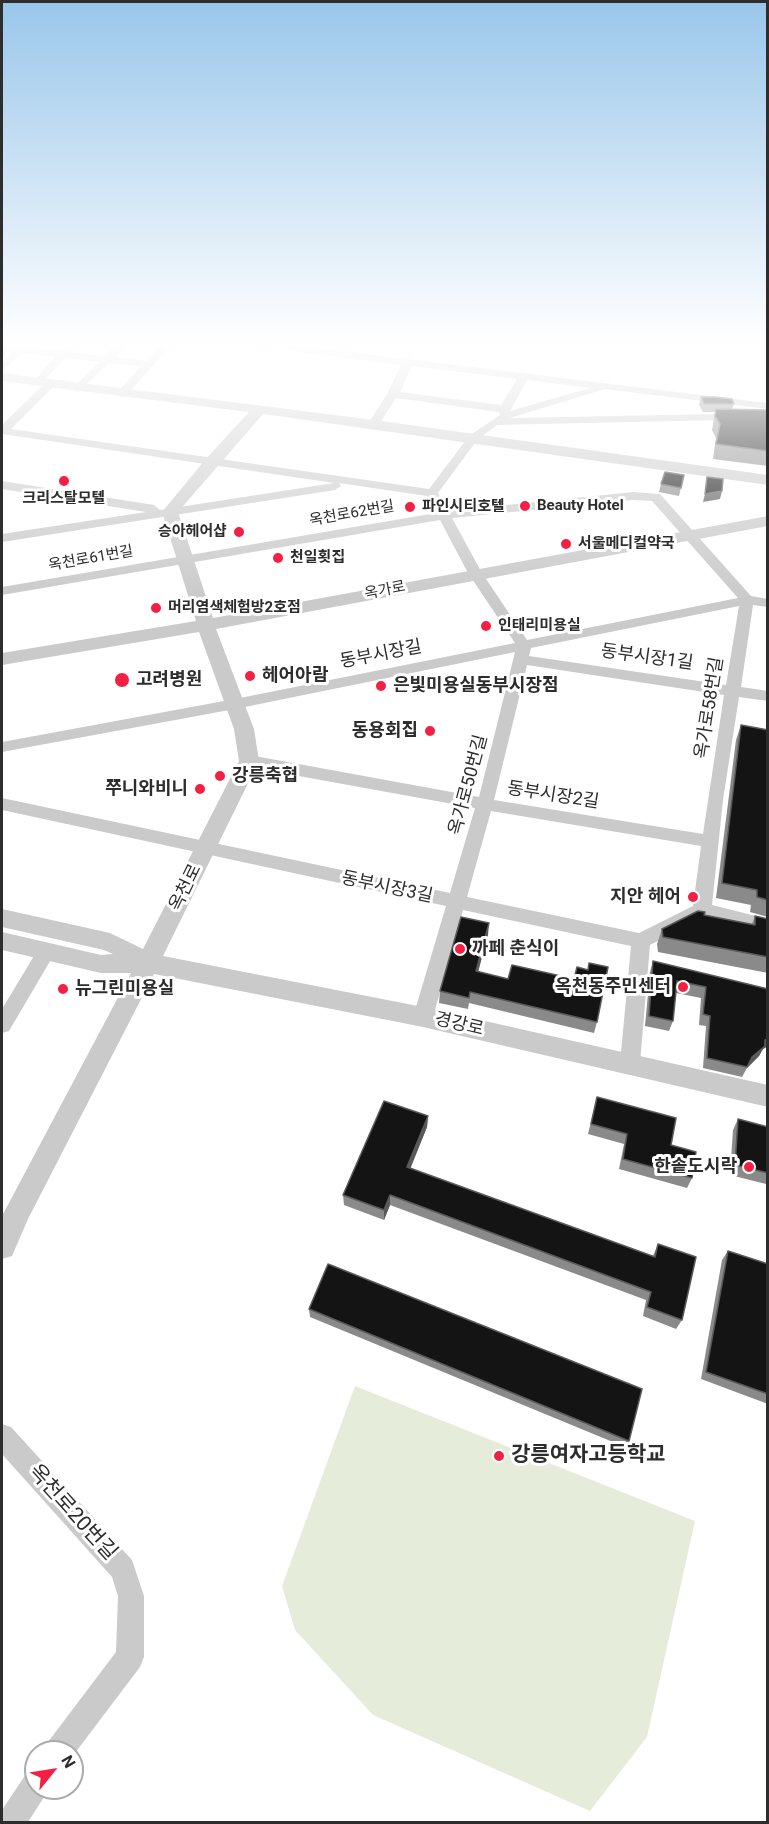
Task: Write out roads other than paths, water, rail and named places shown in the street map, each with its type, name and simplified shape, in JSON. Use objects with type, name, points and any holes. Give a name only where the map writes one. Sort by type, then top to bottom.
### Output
[{"type":"street","points":[[170,512],[210,463],[241,430]]},
{"type":"street","points":[[417,430],[765,480]]},
{"type":"street","points":[[432,493],[473,438],[483,430]]},
{"type":"street","points":[[2,431],[210,463],[432,493]]},
{"type":"street","points":[[2,538],[355,482]]},
{"type":"street","points":[[2,485],[170,512]]},
{"type":"street","points":[[432,493],[475,573],[523,653]]},
{"type":"street","name":"옥천로62번길","points":[[185,560],[444,514],[633,496],[656,497],[690,533]]},
{"type":"street","points":[[170,512],[206,625],[243,729],[249,761]]},
{"type":"street","name":"옥가로","points":[[2,660],[206,625],[690,533],[768,521]]},
{"type":"street","points":[[690,533],[747,600]]},
{"type":"street","name":"옥천로61번길","points":[[2,591],[185,560]]},
{"type":"street","name":"동부시장길","points":[[2,747],[523,653],[747,600],[768,603]]},
{"type":"street","name":"옥가로58번길","points":[[702,910],[710,841],[747,600]]},
{"type":"street","name":"동부시장1길","points":[[523,653],[768,696]]},
{"type":"street","name":"옥가로50번길","points":[[423,1017],[485,804],[523,653]]},
{"type":"street","name":"동부시장2길","points":[[249,761],[485,804],[710,841]]},
{"type":"street","name":"옥천로","points":[[2,1246],[10,1207],[148,963],[249,761]]},
{"type":"street","name":"동부시장3길","points":[[2,804],[641,941]]},
{"type":"street","points":[[630,1063],[641,941],[702,910],[768,926]]},
{"type":"street","name":"경강로","points":[[2,918],[110,942],[148,963]]},
{"type":"street","name":"경강로","points":[[2,941],[101,964],[148,963],[423,1017],[766,1096]]},
{"type":"street","points":[[2,1025],[47,951]]},
{"type":"street","name":"옥천로20번길","points":[[2,1437],[123,1569],[131,1596],[130,1657],[67,1740]]},
{"type":"street","points":[[11,1822],[25,1800]]},
{"type":"place","name":"크리스탈모텔","points":[[64,481]]},
{"type":"place","name":"Beauty Hotel","points":[[525,506]]},
{"type":"place","name":"파인시티호텔","points":[[410,507]]},
{"type":"place","name":"승아헤어샵","points":[[239,532]]},
{"type":"place","name":"서울메디컬약국","points":[[566,544]]},
{"type":"place","name":"천일횟집","points":[[278,558]]},
{"type":"place","name":"머리염색체험방2호점","points":[[156,608]]},
{"type":"place","name":"인태리미용실","points":[[486,626]]},
{"type":"place","name":"헤어아람","points":[[250,676]]},
{"type":"place","name":"고려병원","points":[[122,680]]},
{"type":"place","name":"은빛미용실동부시장점","points":[[381,686]]},
{"type":"place","name":"동용회집","points":[[430,731]]},
{"type":"place","name":"강릉축협","points":[[220,776]]},
{"type":"place","name":"쭈니와비니","points":[[200,789]]},
{"type":"place","name":"지안 헤어","points":[[693,897]]},
{"type":"place","name":"까페 춘식이","points":[[460,949]]},
{"type":"place","name":"옥천동주민센터","points":[[683,987]]},
{"type":"place","name":"뉴그린미용실","points":[[63,989]]},
{"type":"place","name":"한솥도시락","points":[[749,1167]]},
{"type":"place","name":"강릉여자고등학교","points":[[499,1456]]}]
